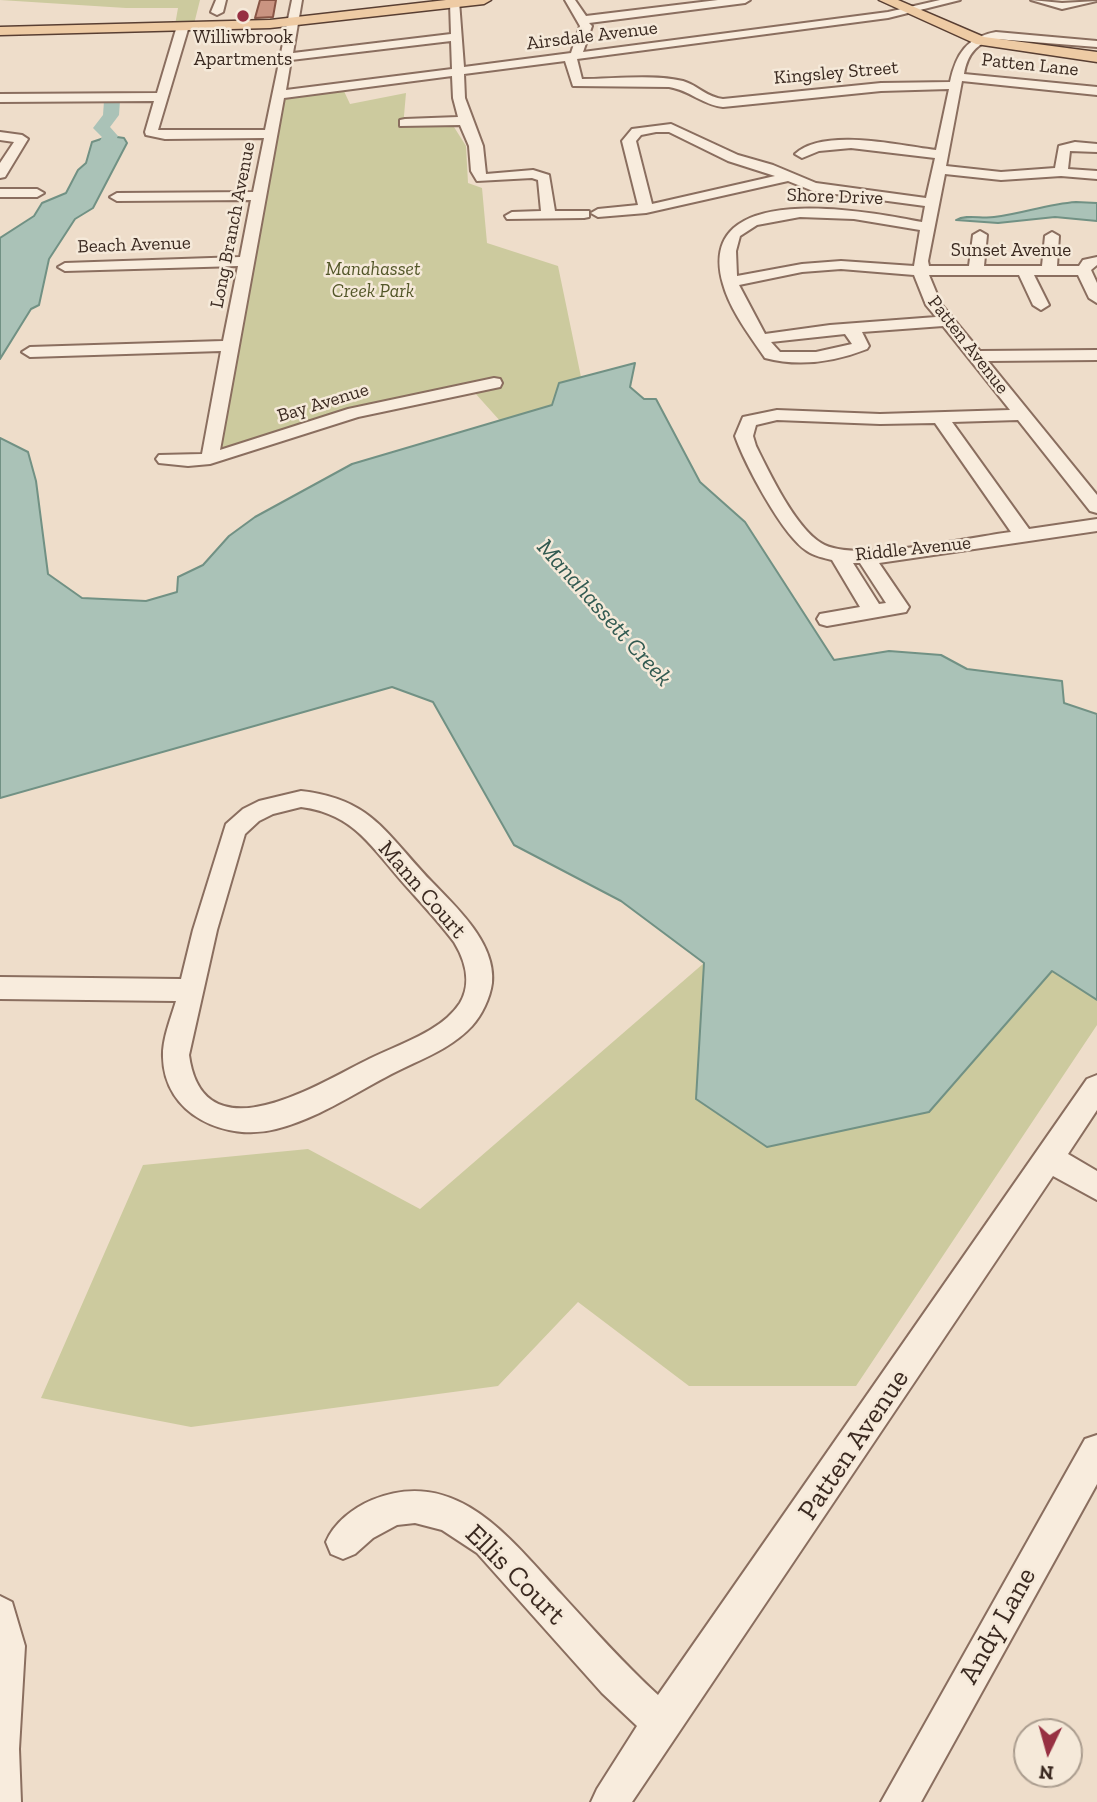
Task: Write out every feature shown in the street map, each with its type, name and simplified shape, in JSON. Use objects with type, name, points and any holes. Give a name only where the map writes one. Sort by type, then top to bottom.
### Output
[{"type":"main road","points":[[0,31],[293,22],[484,0]]},
{"type":"main road","points":[[886,0],[981,41],[1097,57]]},
{"type":"street","name":"Long Branch Avenue","points":[[210,459],[297,0]]},
{"type":"street","points":[[570,0],[586,29],[573,56]]},
{"type":"street","points":[[583,20],[745,0]]},
{"type":"street","name":"Airsdale Avenue","points":[[279,94],[910,11],[955,0]]},
{"type":"street","points":[[1036,0],[1068,6],[1092,0]]},
{"type":"street","points":[[455,3],[458,98],[474,140],[478,171],[482,178],[539,175],[545,182],[550,215]]},
{"type":"street","points":[[183,26],[150,130],[152,133],[270,134]]},
{"type":"street","points":[[981,41],[1003,34],[1035,40],[1097,44]]},
{"type":"street","points":[[287,58],[456,37]]},
{"type":"street","name":"Patten Avenue","points":[[981,41],[965,53],[957,81],[921,261],[925,290],[1023,415],[1090,489],[1097,507]]},
{"type":"street","name":"Kingsley Street","points":[[573,56],[577,83],[650,82],[682,85],[720,103],[957,81]]},
{"type":"street","name":"Patten Lane","points":[[957,81],[1097,91]]},
{"type":"street","points":[[0,98],[161,97]]},
{"type":"street","points":[[405,123],[465,121]]},
{"type":"street","name":"Shore Drive","points":[[646,209],[629,141],[634,133],[647,129],[677,130],[733,158],[826,190],[932,203]]},
{"type":"street","points":[[0,136],[22,139],[0,174]]},
{"type":"street","points":[[803,154],[818,147],[846,145],[1001,176],[1061,172],[1097,175]]},
{"type":"street","points":[[1061,172],[1064,149],[1079,146],[1097,148]]},
{"type":"street","name":"Shore Drive","points":[[512,216],[591,214],[646,209],[789,177]]},
{"type":"street","points":[[0,193],[37,193]]},
{"type":"street","points":[[117,197],[258,196]]},
{"type":"street","name":"Shore Drive","points":[[850,330],[857,336],[861,346],[820,355],[773,356],[736,303],[727,266],[732,236],[740,228],[762,218],[795,214],[835,214],[927,227]]},
{"type":"street","points":[[976,270],[980,235]]},
{"type":"street","points":[[1049,270],[1052,236]]},
{"type":"street","name":"Beach Avenue","points":[[65,267],[246,261]]},
{"type":"street","name":"Sunset Avenue","points":[[729,282],[823,266],[860,265],[922,271],[976,270],[1026,275],[1049,270],[1083,270],[1088,263],[1097,261]]},
{"type":"street","points":[[1083,270],[1097,298]]},
{"type":"street","points":[[953,280],[1026,275],[1041,305]]},
{"type":"street","points":[[761,338],[808,331],[947,321]]},
{"type":"street","points":[[30,352],[230,346]]},
{"type":"street","points":[[976,356],[1097,355]]},
{"type":"street","name":"Bay Avenue","points":[[165,458],[188,461],[210,459],[354,413],[494,383]]},
{"type":"street","points":[[839,555],[823,551],[806,541],[773,492],[745,443],[744,430],[749,421],[777,415],[880,419],[1023,415]]},
{"type":"street","points":[[940,418],[1024,536]]},
{"type":"street","name":"Riddle Avenue","points":[[839,555],[866,557],[1097,525]]},
{"type":"street","name":"Riddle Avenue","points":[[839,555],[873,611]]},
{"type":"street","points":[[827,619],[899,607],[866,557]]},
{"type":"street","name":"Mann Court","points":[[301,800],[336,804],[361,820],[457,928],[477,958],[479,973],[474,1000],[464,1017],[444,1032],[298,1110],[275,1118],[251,1121],[218,1115],[202,1107],[185,1088],[177,1069],[176,1055],[190,990],[234,830],[245,818],[267,807],[301,800]]},
{"type":"street","points":[[0,988],[190,990]]},
{"type":"street","name":"Patten Avenue","points":[[610,1802],[1097,1087]]},
{"type":"street","points":[[1049,1158],[1097,1186]]},
{"type":"street","name":"Andy Lane","points":[[900,1802],[1097,1451]]},
{"type":"street","name":"Ellis Court","points":[[343,1542],[352,1532],[387,1510],[415,1505],[431,1507],[457,1517],[489,1541],[615,1680],[662,1724]]},
{"type":"street","points":[[0,1614],[7,1646],[0,1749],[2,1802]]},
{"type":"green space","points":[[0,0],[200,0],[194,24],[175,25],[178,8],[126,8]]},
{"type":"green space","name":"Manahasset Creek Park","points":[[343,89],[350,104],[406,93],[403,127],[454,127],[466,146],[468,183],[482,188],[487,243],[558,266],[581,377],[559,384],[552,405],[501,422],[475,393],[455,385],[354,408],[228,449],[220,446],[285,96]]},
{"type":"green space","points":[[704,963],[696,1099],[929,1112],[1052,971],[1097,1000],[1097,1025],[856,1386],[689,1386],[578,1302],[498,1386],[191,1427],[41,1398],[143,1165],[308,1149],[420,1209]]},
{"type":"water","points":[[110,136],[124,138],[127,143],[93,208],[75,219],[49,259],[39,305],[31,309],[0,359],[0,238],[34,216],[42,203],[66,193],[78,170],[86,163],[92,142]]},
{"type":"water","points":[[1076,202],[1097,203],[1097,221],[1055,217],[998,223],[956,220],[964,217],[1004,216]]},
{"type":"water","points":[[635,363],[630,387],[644,399],[656,399],[700,482],[745,522],[834,660],[889,651],[941,655],[967,669],[1062,681],[1064,703],[1097,714],[1097,1000],[1052,971],[929,1112],[767,1147],[696,1099],[704,963],[621,901],[514,845],[433,702],[392,687],[0,798],[0,438],[28,452],[36,481],[48,574],[82,598],[146,601],[177,592],[178,577],[203,565],[229,536],[255,517],[352,464],[552,405],[559,383]]},
{"type":"building","points":[[260,0],[276,0],[273,17],[255,18]]},
{"type":"waterway","name":"Manahassett Creek","points":[[92,172],[110,136],[101,128],[111,115],[112,101]]},
{"type":"place","name":"Williwbrook Apartments","points":[[243,16]]}]
